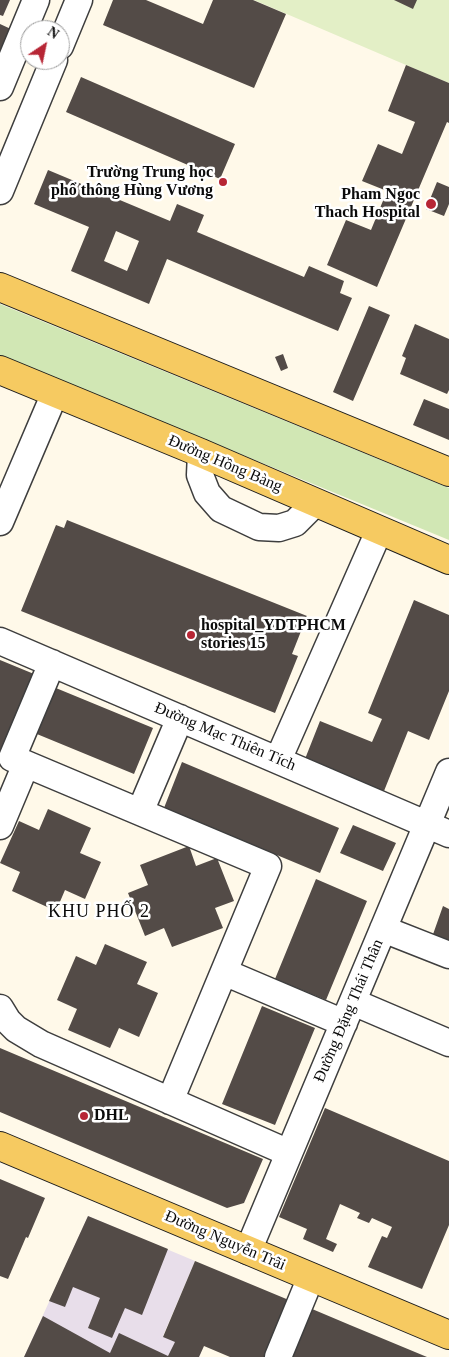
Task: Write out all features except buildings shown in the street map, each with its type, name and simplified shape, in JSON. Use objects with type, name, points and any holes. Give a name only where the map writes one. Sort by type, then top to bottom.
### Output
[{"type":"main road","points":[[0,288],[449,472]]},
{"type":"main road","name":"Đường Hồng Bàng","points":[[0,370],[201,453],[449,560]]},
{"type":"main road","name":"Đường Nguyễn Trãi","points":[[0,1146],[449,1335]]},
{"type":"street","points":[[0,87],[36,0]]},
{"type":"street","points":[[70,22],[79,0]]},
{"type":"street","points":[[0,191],[50,70]]},
{"type":"street","points":[[0,522],[55,393]]},
{"type":"street","points":[[201,453],[200,475],[206,493],[221,508],[259,527],[279,528],[295,523],[315,503]]},
{"type":"street","points":[[278,760],[378,530]]},
{"type":"street","name":"Đường Mạc Thiên Tích","points":[[0,641],[438,829]]},
{"type":"street","points":[[52,663],[12,758],[268,866],[170,1100]]},
{"type":"street","points":[[140,812],[180,718]]},
{"type":"street","points":[[0,826],[26,764]]},
{"type":"street","name":"Đường Đặng Thái Thân","points":[[248,1250],[383,929],[438,829],[449,772]]},
{"type":"street","points":[[383,929],[449,955]]},
{"type":"street","points":[[224,972],[449,1043]]},
{"type":"street","points":[[0,1008],[8,1021],[24,1035],[289,1154]]},
{"type":"street","points":[[278,1357],[311,1277]]},
{"type":"shaded area","points":[[88,1216],[195,1261],[163,1336],[201,1353],[199,1357],[24,1357]]},
{"type":"green space","points":[[254,0],[449,0],[449,83],[406,65]]},
{"type":"green space","points":[[0,304],[449,488],[449,540],[0,355]]},
{"type":"place","name":"Trường Trung học phổ thông Hùng Vương","points":[[223,182]]},
{"type":"place","name":"Pham Ngoc Thach Hospital","points":[[431,204]]},
{"type":"place","name":"hospital_YDTPHCM stories 15","points":[[191,635]]},
{"type":"place","name":"DHL","points":[[84,1116]]},
{"type":"district","name":"KHU PHỐ 2","points":[[99,912]]}]
